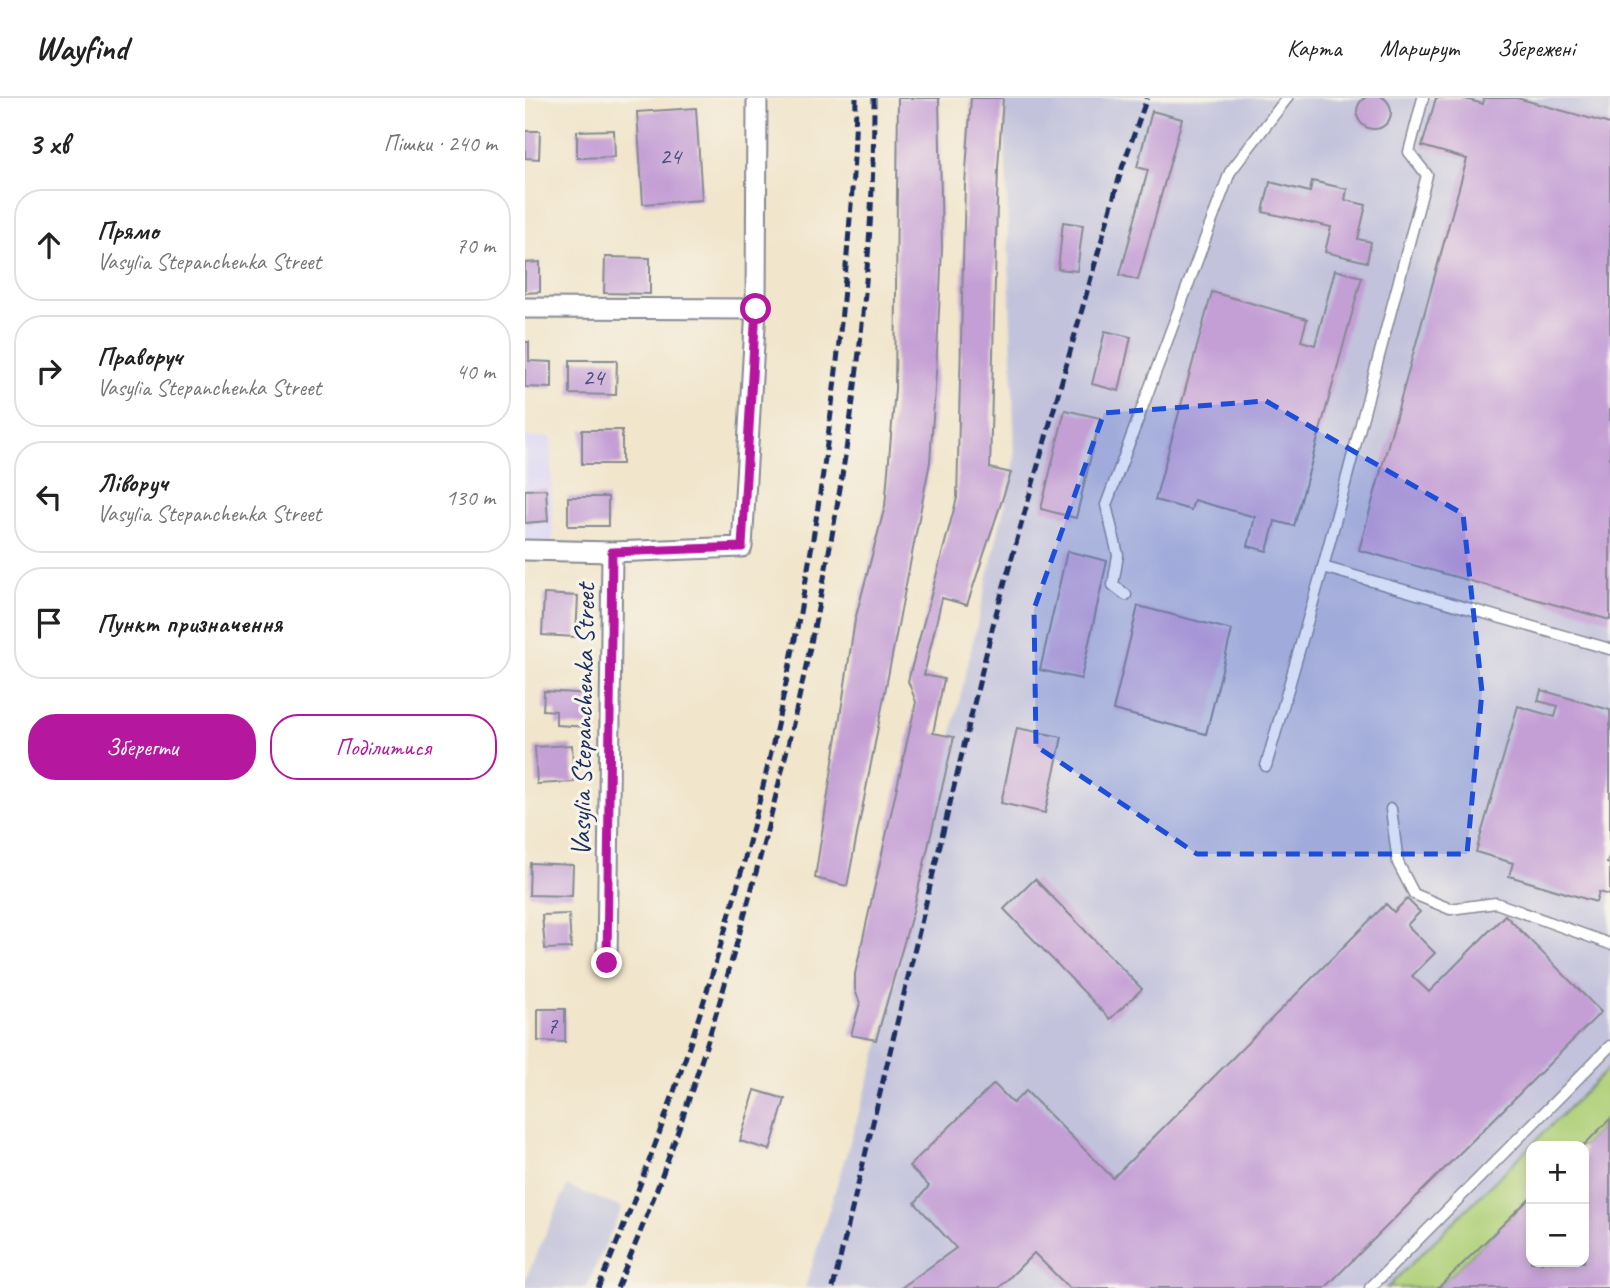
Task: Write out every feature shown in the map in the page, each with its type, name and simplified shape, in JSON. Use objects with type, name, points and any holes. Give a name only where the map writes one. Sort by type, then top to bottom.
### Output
[{"type":"street","name":"Vasylia Stepanchenka Street","points":[[607,963],[612,552],[742,547],[756,309],[757,98]]},
{"type":"street","points":[[525,308],[756,309]]},
{"type":"street","points":[[525,550],[612,552]]},
{"type":"lane","points":[[1126,595],[1113,585],[1118,555],[1106,505],[1230,173],[1287,98]]},
{"type":"lane","points":[[1266,766],[1323,567],[1427,175],[1409,152],[1423,98]]},
{"type":"lane","points":[[1323,567],[1610,649]]},
{"type":"lane","points":[[1391,809],[1398,863],[1414,894],[1450,909],[1496,903],[1610,944]]},
{"type":"lane","points":[[1370,1288],[1610,1046]]},
{"type":"highlighted area","points":[[1266,401],[1463,514],[1482,692],[1467,854],[1197,854],[1036,746],[1034,609],[1104,413]]},
{"type":"shaded area","points":[[1004,98],[1610,98],[1610,1288],[805,1288],[880,1044],[1015,460]]},
{"type":"shaded area","points":[[525,437],[551,437],[553,544],[525,544]]},
{"type":"shaded area","points":[[567,1186],[622,1208],[586,1288],[525,1288],[525,1280]]},
{"type":"green space","points":[[1610,1067],[1610,1119],[1588,1141],[1535,1141]]},
{"type":"green space","points":[[1526,1150],[1526,1202],[1438,1288],[1387,1288]]},
{"type":"building","points":[[1374,95],[1386,100],[1391,112],[1386,124],[1374,129],[1362,124],[1357,112],[1362,100]]},
{"type":"building","points":[[898,98],[939,98],[942,248],[936,373],[930,462],[847,886],[815,878],[855,620],[885,506],[895,389]]},
{"type":"building","points":[[971,98],[1003,98],[998,167],[990,468],[1011,473],[967,605],[942,598],[924,675],[944,679],[933,733],[954,737],[913,911],[876,1040],[851,1035],[860,1003],[855,990],[855,974],[916,702],[908,681],[957,498],[965,185]]},
{"type":"building","points":[[1436,98],[1462,98],[1483,104],[1484,98],[1517,98],[1610,124],[1610,620],[1359,550],[1467,159],[1422,146]]},
{"type":"building","points":[[696,108],[702,200],[643,204],[637,112]]},
{"type":"building","points":[[1152,111],[1182,119],[1138,280],[1120,275],[1148,170],[1137,167]]},
{"type":"building","points":[[614,130],[615,157],[577,158],[577,131]]},
{"type":"building","points":[[525,131],[540,131],[539,159],[525,158]]},
{"type":"building","points":[[1312,181],[1347,189],[1345,200],[1366,205],[1358,239],[1371,242],[1367,262],[1325,252],[1331,227],[1263,212],[1270,182],[1310,192]]},
{"type":"building","points":[[1063,222],[1083,225],[1077,271],[1058,269]]},
{"type":"building","points":[[605,257],[650,258],[650,294],[604,293]]},
{"type":"building","points":[[540,262],[540,292],[525,293],[525,263]]},
{"type":"building","points":[[1335,270],[1362,277],[1294,526],[1275,521],[1267,551],[1248,546],[1255,517],[1194,500],[1191,510],[1155,500],[1212,292],[1307,319],[1301,341],[1315,345]]},
{"type":"building","points":[[1105,331],[1131,337],[1119,391],[1092,384]]},
{"type":"building","points":[[525,342],[529,342],[529,361],[552,362],[552,388],[525,387]]},
{"type":"building","points":[[570,360],[617,360],[616,395],[570,394]]},
{"type":"building","points":[[1065,410],[1100,418],[1076,518],[1041,509]]},
{"type":"building","points":[[582,430],[622,430],[622,464],[582,464]]},
{"type":"building","points":[[546,489],[548,521],[525,523],[525,490]]},
{"type":"building","points":[[568,497],[608,497],[608,526],[568,526]]},
{"type":"building","points":[[1067,551],[1107,561],[1081,679],[1040,670]]},
{"type":"building","points":[[544,594],[578,596],[576,637],[542,635]]},
{"type":"building","points":[[1138,606],[1232,630],[1206,734],[1113,710]]},
{"type":"building","points":[[1541,690],[1610,710],[1610,854],[1607,863],[1610,864],[1610,895],[1599,892],[1596,902],[1509,876],[1513,863],[1476,852],[1518,706],[1555,717],[1558,706],[1538,701]]},
{"type":"building","points":[[544,691],[590,694],[589,727],[556,725],[556,711],[543,710]]},
{"type":"building","points":[[1017,728],[1062,737],[1045,813],[1001,803]]},
{"type":"building","points":[[572,745],[574,782],[537,784],[535,747]]},
{"type":"building","points":[[530,863],[573,865],[572,896],[529,895]]},
{"type":"building","points":[[1035,879],[1142,989],[1110,1019],[1004,909]]},
{"type":"building","points":[[1407,899],[1420,912],[1407,925],[1435,953],[1412,976],[1429,992],[1505,915],[1601,1012],[1325,1288],[1069,1288],[1034,1253],[999,1288],[901,1288],[956,1248],[915,1203],[929,1186],[909,1166],[994,1084],[1013,1103],[1026,1091],[1113,1178],[1386,904],[1394,912]]},
{"type":"building","points":[[569,914],[571,948],[545,949],[542,915]]},
{"type":"building","points":[[538,1009],[565,1009],[565,1042],[538,1041]]},
{"type":"building","points":[[755,1090],[785,1099],[770,1150],[740,1141]]},
{"type":"building","points":[[1610,1119],[1610,1288],[1438,1288],[1526,1202],[1526,1267],[1589,1267],[1588,1141]]},
{"type":"railway","points":[[598,1288],[645,1172],[687,1052],[725,929],[759,804],[787,677],[811,551],[830,425],[849,225],[856,98]]},
{"type":"railway","points":[[617,1288],[684,1114],[722,995],[771,815],[812,638],[830,549],[857,369],[872,189],[874,98]]},
{"type":"railway","points":[[833,1288],[994,621],[1122,168],[1147,98]]},
{"type":"route","points":[[607,963],[612,552],[742,547],[756,309]]}]
